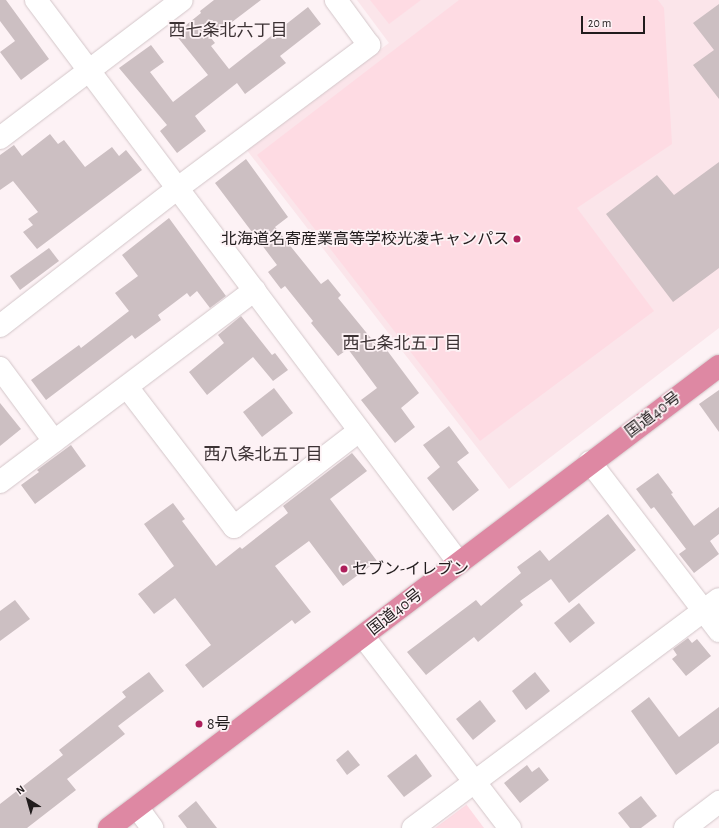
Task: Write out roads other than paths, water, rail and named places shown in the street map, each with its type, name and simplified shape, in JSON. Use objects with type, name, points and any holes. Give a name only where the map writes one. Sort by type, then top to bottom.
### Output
[{"type":"highway","name":"国道40号","points":[[109,828],[590,462],[719,366]]},
{"type":"street","points":[[36,0],[459,562]]},
{"type":"street","points":[[0,138],[182,0]]},
{"type":"street","points":[[0,326],[178,188],[369,45],[336,0]]},
{"type":"street","points":[[0,482],[127,388],[255,290]]},
{"type":"street","points":[[0,368],[54,441]]},
{"type":"street","points":[[127,388],[234,527],[359,431]]},
{"type":"street","points":[[590,462],[711,604],[719,631]]},
{"type":"street","points":[[413,828],[711,604]]},
{"type":"street","points":[[363,636],[510,828]]},
{"type":"street","points":[[685,828],[719,802]]},
{"type":"street","points":[[137,807],[152,828]]},
{"type":"place","name":"北海道名寄産業高等学校光凌キャンパス","points":[[517,239]]},
{"type":"place","name":"セブン-イレブン","points":[[344,569]]},
{"type":"place","name":"8号","points":[[199,724]]},
{"type":"district","name":"西七条北六丁目","points":[[228,31]]},
{"type":"district","name":"西七条北五丁目","points":[[402,344]]},
{"type":"district","name":"西八条北五丁目","points":[[263,455]]}]
